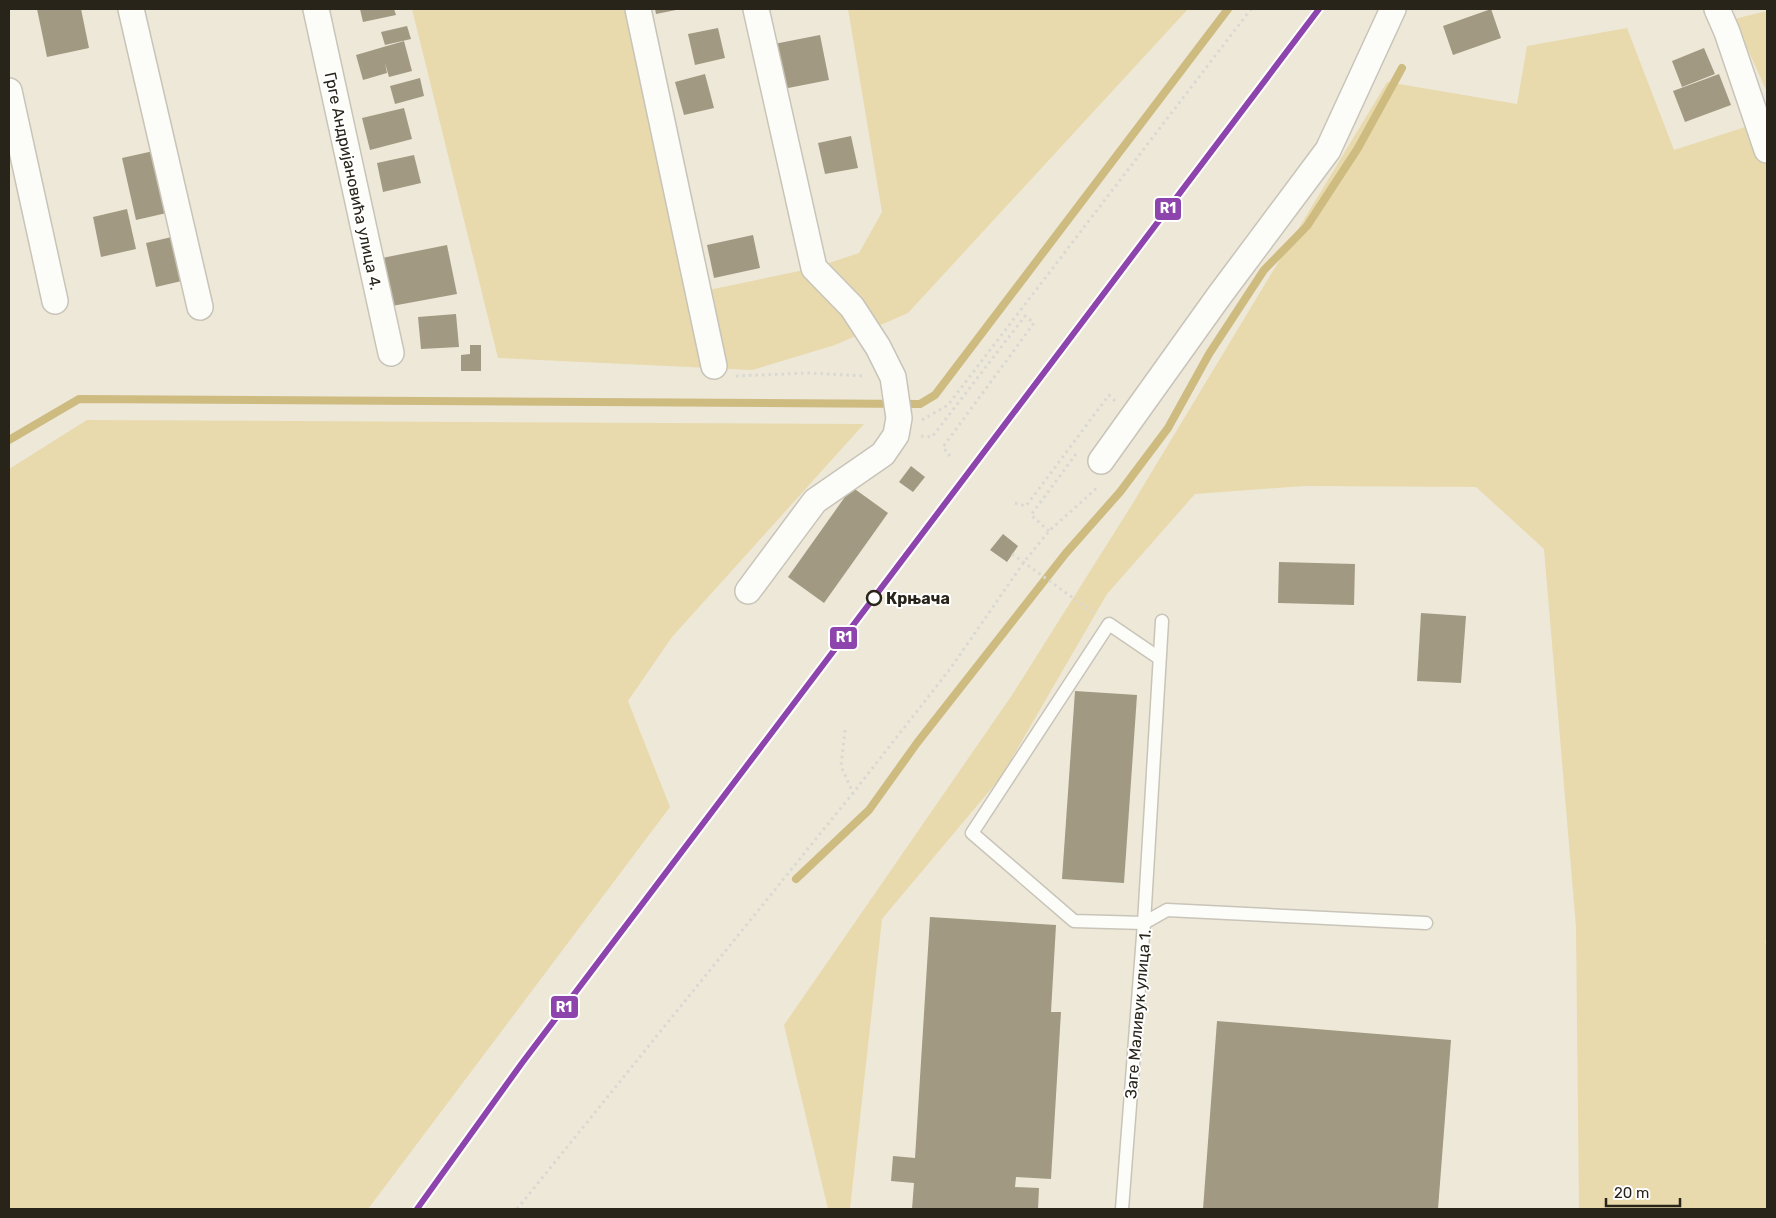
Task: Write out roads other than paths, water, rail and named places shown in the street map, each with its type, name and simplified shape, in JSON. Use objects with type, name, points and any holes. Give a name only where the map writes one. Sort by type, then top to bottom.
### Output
[{"type":"street","points":[[131,9],[200,307]]},
{"type":"street","name":"Грге Андријановића улица 4.","points":[[316,9],[391,353]]},
{"type":"street","points":[[638,9],[714,366]]},
{"type":"street","points":[[748,591],[815,501],[883,454],[897,427],[894,381],[878,347],[852,307],[814,268],[756,9]]},
{"type":"street","points":[[1091,454],[1219,296],[1328,150],[1393,9]]},
{"type":"street","points":[[1717,9],[1727,32],[1767,150]]},
{"type":"street","points":[[9,90],[55,302]]},
{"type":"lane","points":[[1160,658],[1109,624],[972,833],[1074,921],[1144,923],[1160,658],[1162,621]]},
{"type":"lane","name":"Заге Маливук улица 1.","points":[[1122,1209],[1144,923],[1167,910],[1426,923]]},
{"type":"waterway","points":[[9,440],[79,399],[920,404],[935,395],[1228,9]]},
{"type":"waterway","points":[[796,879],[869,810],[917,743],[1066,553],[1120,492],[1168,428],[1209,354],[1264,270],[1307,226],[1358,148],[1402,68]]},
{"type":"place","name":"Крњача","points":[[874,598]]}]
